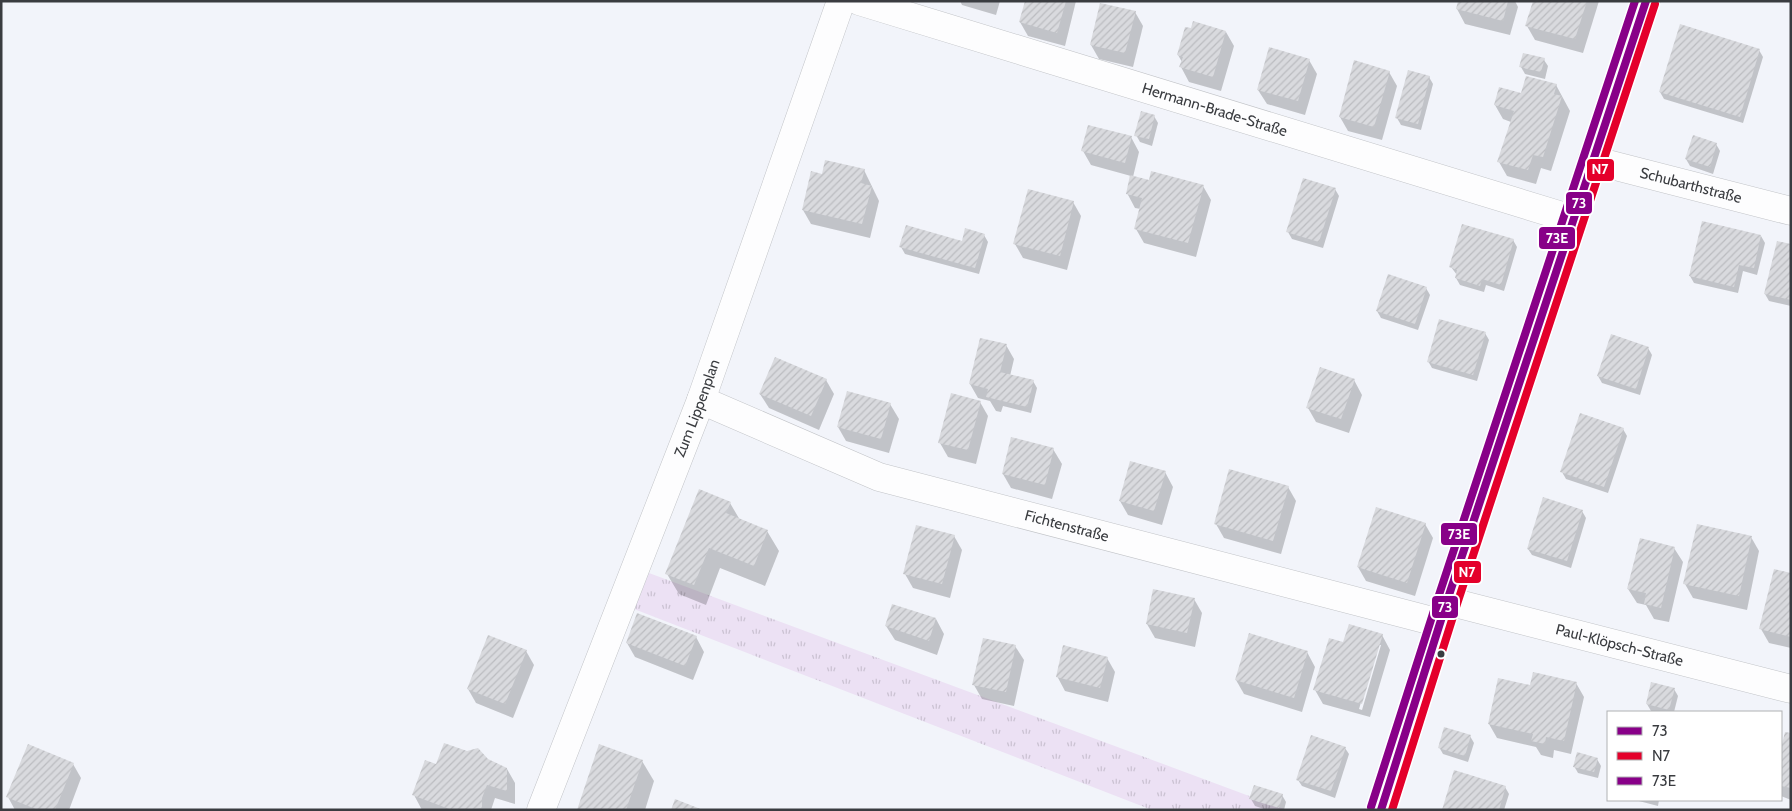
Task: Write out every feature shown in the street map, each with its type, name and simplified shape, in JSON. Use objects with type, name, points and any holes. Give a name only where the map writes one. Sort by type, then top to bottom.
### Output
[{"type":"street","name":"Zum Lippenplan","points":[[541,810],[701,400],[841,1]]},
{"type":"street","name":"Hermann-Brade-Straße","points":[[859,1],[1572,219]]},
{"type":"street","points":[[1381,810],[1443,612],[1646,1]]},
{"type":"street","name":"Schubarthstraße","points":[[1592,160],[1791,211]]},
{"type":"street","name":"Fichtenstraße","points":[[701,400],[878,477],[1443,612]]},
{"type":"street","name":"Paul-Klöpsch-Straße","points":[[1443,612],[1791,688]]},
{"type":"green space","points":[[649,573],[1287,810],[1152,810],[634,609]]},
{"type":"building","points":[[1025,1],[1066,1],[1057,33],[1019,22]]},
{"type":"building","points":[[1458,1],[1508,1],[1503,21],[1456,9]]},
{"type":"building","points":[[1533,1],[1587,1],[1575,39],[1525,26]]},
{"type":"building","points":[[1100,3],[1136,11],[1125,53],[1090,45]]},
{"type":"building","points":[[1193,21],[1226,31],[1213,77],[1179,67],[1183,57],[1177,55],[1185,27],[1191,28]]},
{"type":"building","points":[[1680,24],[1760,49],[1740,117],[1659,92]]},
{"type":"building","points":[[1269,47],[1310,59],[1298,101],[1257,90]]},
{"type":"building","points":[[1523,53],[1545,58],[1541,72],[1519,67]]},
{"type":"building","points":[[1354,60],[1390,71],[1374,127],[1339,117]]},
{"type":"building","points":[[1408,70],[1430,76],[1418,124],[1395,118]]},
{"type":"building","points":[[1526,76],[1557,84],[1554,94],[1562,96],[1543,157],[1533,155],[1528,170],[1497,162],[1514,111],[1494,105],[1499,87],[1521,93]]},
{"type":"building","points":[[1141,111],[1155,115],[1149,139],[1134,136]]},
{"type":"building","points":[[1088,125],[1132,136],[1125,163],[1081,151]]},
{"type":"building","points":[[1693,135],[1717,143],[1710,167],[1685,159]]},
{"type":"building","points":[[825,160],[865,169],[861,183],[872,186],[862,224],[802,210],[811,171],[822,174]]},
{"type":"building","points":[[1151,171],[1204,185],[1188,243],[1134,229],[1142,198],[1126,194],[1130,175],[1149,180]]},
{"type":"building","points":[[1303,178],[1336,188],[1319,242],[1286,232]]},
{"type":"building","points":[[1028,189],[1074,201],[1060,256],[1013,244]]},
{"type":"building","points":[[1702,221],[1761,235],[1754,268],[1739,265],[1734,287],[1689,276]]},
{"type":"building","points":[[1462,224],[1514,239],[1501,285],[1482,279],[1480,286],[1455,278],[1457,270],[1449,267]]},
{"type":"building","points":[[906,225],[962,241],[965,228],[985,234],[975,268],[899,247]]},
{"type":"building","points":[[1777,241],[1791,244],[1791,300],[1764,294]]},
{"type":"building","points":[[1388,274],[1427,287],[1415,324],[1376,311]]},
{"type":"building","points":[[1439,319],[1486,332],[1473,375],[1427,362]]},
{"type":"building","points":[[1611,334],[1649,347],[1636,389],[1597,376]]},
{"type":"building","points":[[980,338],[1007,344],[1000,372],[1034,380],[1027,407],[986,397],[988,389],[969,384]]},
{"type":"building","points":[[775,357],[827,379],[811,416],[759,394]]},
{"type":"building","points":[[1320,367],[1355,379],[1341,419],[1306,408]]},
{"type":"building","points":[[847,391],[891,403],[881,439],[837,427]]},
{"type":"building","points":[[951,393],[981,401],[968,450],[938,443]]},
{"type":"building","points":[[1580,413],[1624,428],[1604,487],[1560,472]]},
{"type":"building","points":[[1011,437],[1054,448],[1045,485],[1002,474]]},
{"type":"building","points":[[1130,461],[1166,471],[1154,511],[1119,501]]},
{"type":"building","points":[[1229,469],[1289,486],[1273,541],[1214,524]]},
{"type":"building","points":[[699,489],[731,502],[726,513],[768,530],[754,566],[709,548],[694,585],[665,574]]},
{"type":"building","points":[[1543,497],[1583,510],[1567,561],[1527,549]]},
{"type":"building","points":[[1376,507],[1426,523],[1407,583],[1357,567]]},
{"type":"building","points":[[1697,524],[1752,536],[1739,596],[1683,584]]},
{"type":"building","points":[[916,525],[955,535],[942,584],[903,574]]},
{"type":"building","points":[[1640,538],[1675,547],[1661,608],[1644,604],[1646,593],[1627,589]]},
{"type":"building","points":[[1774,569],[1791,573],[1791,637],[1759,629]]},
{"type":"building","points":[[1153,589],[1195,598],[1187,633],[1146,624]]},
{"type":"building","points":[[892,604],[936,618],[929,641],[885,626]]},
{"type":"building","points":[[637,613],[697,636],[685,666],[626,643]]},
{"type":"building","points":[[1349,624],[1383,634],[1362,704],[1313,690],[1329,638],[1343,642]]},
{"type":"building","points":[[1249,633],[1308,651],[1294,698],[1235,680]]},
{"type":"building","points":[[488,635],[527,650],[505,704],[467,689]]},
{"type":"building","points":[[983,638],[1016,645],[1006,692],[972,685]]},
{"type":"building","points":[[1063,645],[1108,657],[1100,688],[1056,677]]},
{"type":"building","points":[[1533,672],[1577,682],[1564,741],[1546,737],[1545,744],[1531,741],[1533,734],[1488,724],[1498,678],[1530,685]]},
{"type":"building","points":[[1651,682],[1675,688],[1669,710],[1646,704]]},
{"type":"building","points":[[1444,727],[1471,735],[1465,756],[1438,748]]},
{"type":"building","points":[[1785,732],[1791,733],[1791,788],[1782,786],[1782,744]]},
{"type":"building","points":[[1311,735],[1346,747],[1331,791],[1296,780]]},
{"type":"building","points":[[444,743],[467,751],[478,748],[488,759],[507,768],[507,791],[487,785],[482,798],[482,808],[468,810],[452,810],[412,795],[425,760],[436,764]]},
{"type":"building","points":[[28,744],[74,763],[55,810],[38,810],[6,797]]},
{"type":"building","points":[[599,744],[643,760],[626,810],[577,810]]},
{"type":"building","points":[[1577,752],[1598,758],[1594,772],[1573,767]]},
{"type":"building","points":[[1454,770],[1506,786],[1499,810],[1442,810]]},
{"type":"building","points":[[1254,785],[1283,794],[1279,808],[1249,799]]},
{"type":"building","points":[[675,799],[703,810],[671,810]]},
{"type":"transit line","name":"73E","points":[[1371,807],[1635,1]]},
{"type":"transit line","name":"73","points":[[1381,810],[1447,601],[1646,1]]},
{"type":"transit line","name":"N7","points":[[1392,810],[1457,604],[1655,4]]}]
